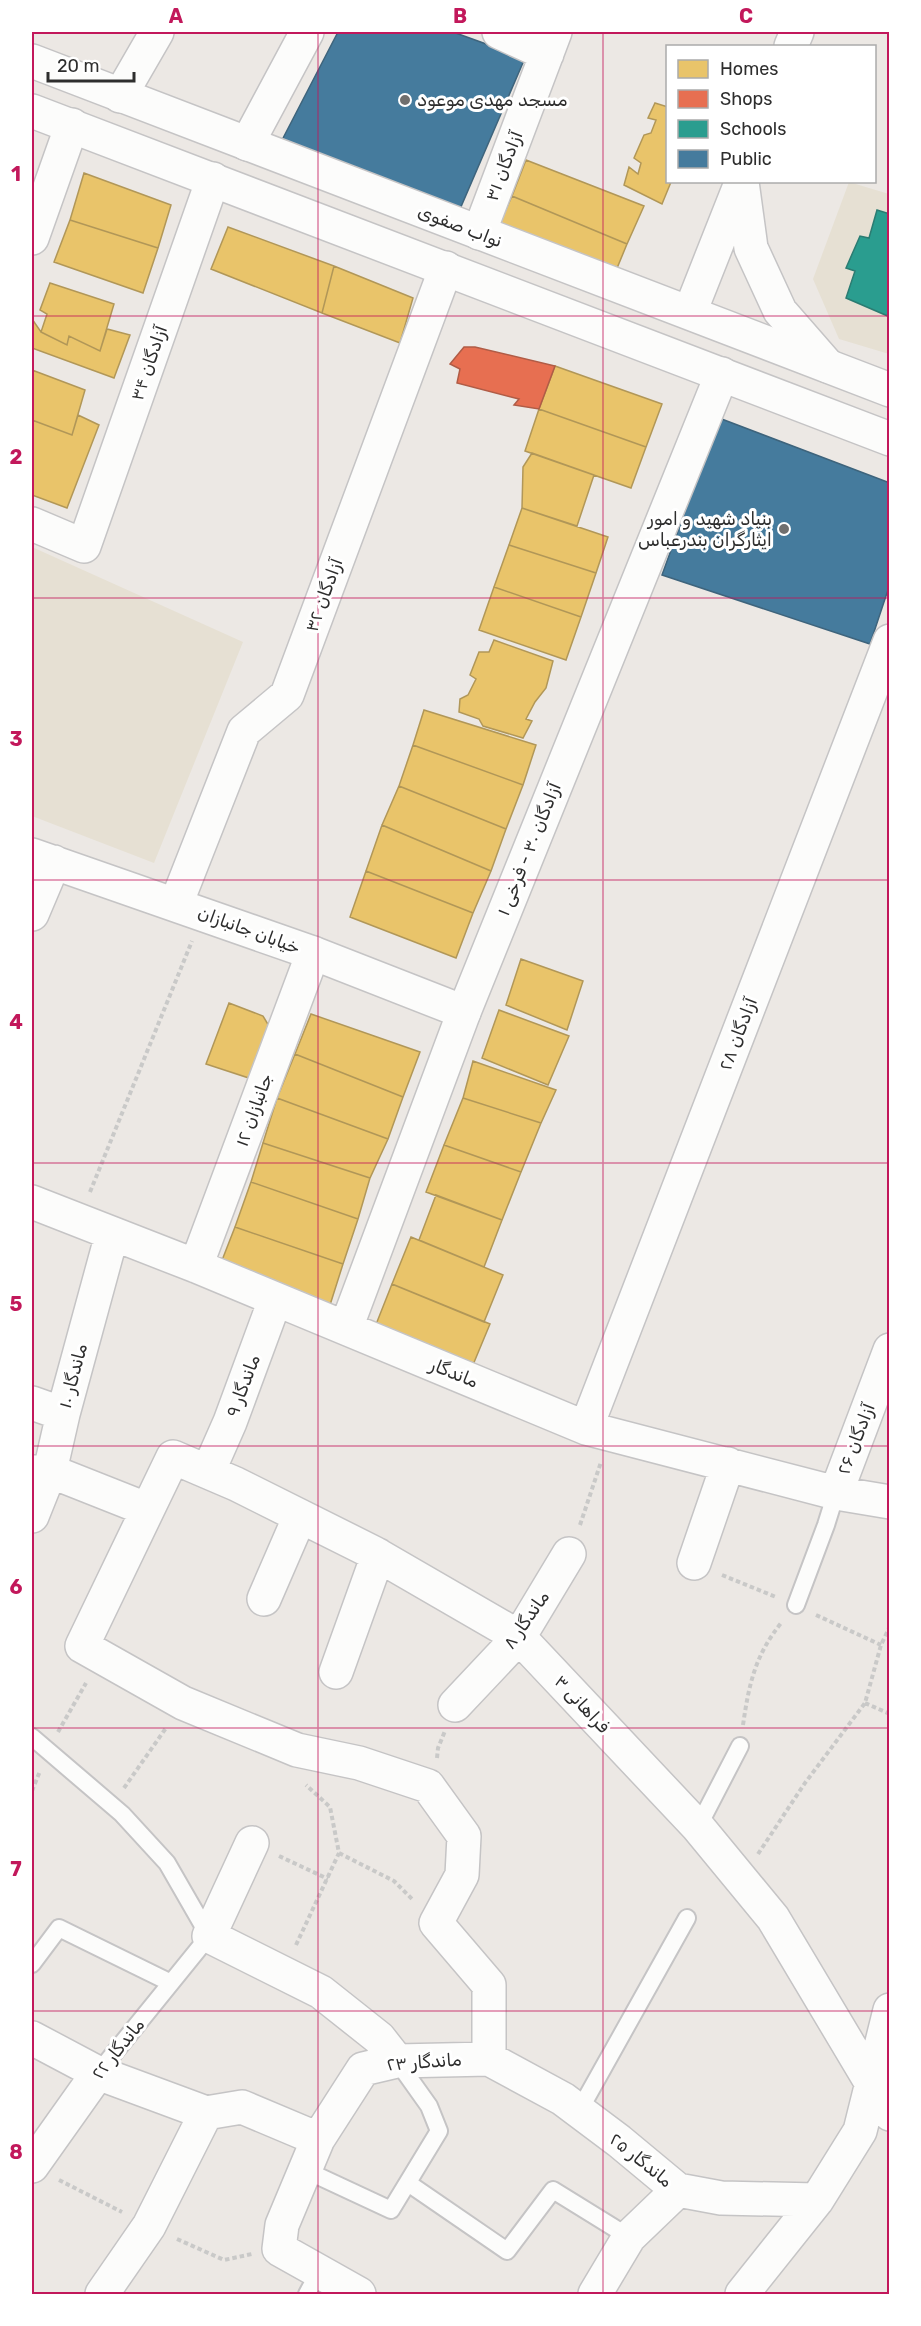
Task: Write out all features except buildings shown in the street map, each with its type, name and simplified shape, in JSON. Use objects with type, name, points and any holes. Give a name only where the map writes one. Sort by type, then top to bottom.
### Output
[{"type":"street","points":[[120,96],[157,32]]},
{"type":"street","points":[[246,144],[307,32]]},
{"type":"street","points":[[499,32],[551,43]]},
{"type":"street","name":"آزادگان ۳۱","points":[[479,233],[551,43]]},
{"type":"street","name":"نواب صفوی","points":[[32,61],[890,390]]},
{"type":"street","points":[[32,111],[890,439]]},
{"type":"street","points":[[32,238],[72,125]]},
{"type":"street","name":"آزادگان ۳۴","points":[[32,524],[84,546],[213,179]]},
{"type":"street","points":[[690,312],[742,183]]},
{"type":"street","points":[[742,183],[751,248],[780,311],[828,366]]},
{"type":"street","name":"آزادگان ۳۲","points":[[189,909],[244,731],[287,695],[446,268]]},
{"type":"street","name":"آزادگان ۳۰ - فرخی ۱","points":[[346,1328],[464,1012],[722,374]]},
{"type":"street","name":"آزادگان ۲۸","points":[[598,1431],[890,641]]},
{"type":"street","points":[[32,914],[43,859]]},
{"type":"street","name":"خیابان جانبازان","points":[[43,859],[313,953],[464,1012]]},
{"type":"street","name":"جانبازان ۱۲","points":[[196,1266],[313,953]]},
{"type":"street","name":"ماندگار","points":[[32,1202],[196,1266],[598,1431],[836,1493],[890,1502]]},
{"type":"street","name":"ماندگار ۱۰","points":[[32,1516],[41,1471],[63,1414],[112,1234]]},
{"type":"street","name":"ماندگار ۹","points":[[208,1472],[230,1422],[275,1300]]},
{"type":"street","name":"آزادگان ۲۶","points":[[836,1493],[890,1350]]},
{"type":"street","points":[[32,1404],[63,1414]]},
{"type":"street","name":"فراهانی ۳","points":[[146,1509],[173,1457],[378,1555],[519,1637],[698,1827],[773,1917],[871,2086],[890,2114]]},
{"type":"street","points":[[694,1563],[728,1464]]},
{"type":"street","points":[[41,1471],[146,1509],[82,1646],[183,1703],[297,1750],[359,1762],[428,1786],[464,1836],[462,1875],[436,1923],[489,1985],[489,2059]]},
{"type":"street","points":[[264,1599],[300,1516]]},
{"type":"street","name":"ماندگار ۸","points":[[455,1705],[519,1637],[569,1554]]},
{"type":"street","points":[[336,1672],[378,1555]]},
{"type":"street","points":[[252,1843],[209,1936],[321,1992],[379,2038],[397,2061]]},
{"type":"street","points":[[742,2295],[817,2200],[860,2131],[888,2022]]},
{"type":"street","points":[[32,2038],[98,2073],[206,2113],[242,2107],[318,2139]]},
{"type":"street","name":"ماندگار ۲۵","points":[[489,2059],[563,2099],[619,2141],[678,2190],[629,2237],[596,2294]]},
{"type":"street","name":"ماندگار ۲۳","points":[[313,2283],[279,2249],[282,2225],[303,2169],[318,2139],[363,2069],[397,2061],[489,2059]]},
{"type":"street","name":"ماندگار ۲۲","points":[[32,2166],[98,2073]]},
{"type":"street","points":[[102,2295],[149,2226],[206,2113]]},
{"type":"street","points":[[678,2190],[721,2198],[817,2200]]},
{"type":"street","points":[[313,2283],[359,2295]]},
{"type":"lane","points":[[796,1605],[836,1493]]},
{"type":"lane","points":[[32,1737],[112,1805],[167,1863],[209,1936]]},
{"type":"lane","points":[[698,1827],[740,1746]]},
{"type":"lane","points":[[579,2111],[687,1918]]},
{"type":"lane","points":[[32,1964],[59,1928],[171,1983]]},
{"type":"lane","name":"ماندگار ۲۲","points":[[98,2073],[209,1936]]},
{"type":"lane","points":[[303,2169],[390,2210],[439,2131],[429,2106],[397,2061]]},
{"type":"lane","points":[[408,2183],[507,2251],[553,2190],[629,2237]]},
{"type":"path","points":[[78,1220],[189,909]]},
{"type":"path","points":[[569,1554],[598,1431]]},
{"type":"path","points":[[740,1746],[750,1681],[768,1639],[796,1605]]},
{"type":"path","points":[[742,1879],[806,1783],[865,1703],[881,1645],[890,1626]]},
{"type":"path","points":[[32,1791],[48,1750],[101,1657]]},
{"type":"path","points":[[112,1805],[183,1703]]},
{"type":"path","points":[[865,1703],[890,1714]]},
{"type":"path","points":[[435,1796],[438,1748],[455,1705]]},
{"type":"path","points":[[282,1974],[339,1853],[330,1808],[301,1780],[297,1750]]},
{"type":"path","points":[[252,1843],[328,1879]]},
{"type":"path","points":[[339,1853],[394,1881],[436,1923]]},
{"type":"shaded area","points":[[849,183],[889,194],[889,354],[839,339],[813,279]]},
{"type":"shaded area","points":[[32,547],[243,642],[154,863],[32,816]]},
{"type":"place","name":"مسجد مهدی موعود","points":[[405,100]]},
{"type":"place","name":"بنیاد شهید و امور ایثارگران بندرعباس","points":[[784,529]]}]
